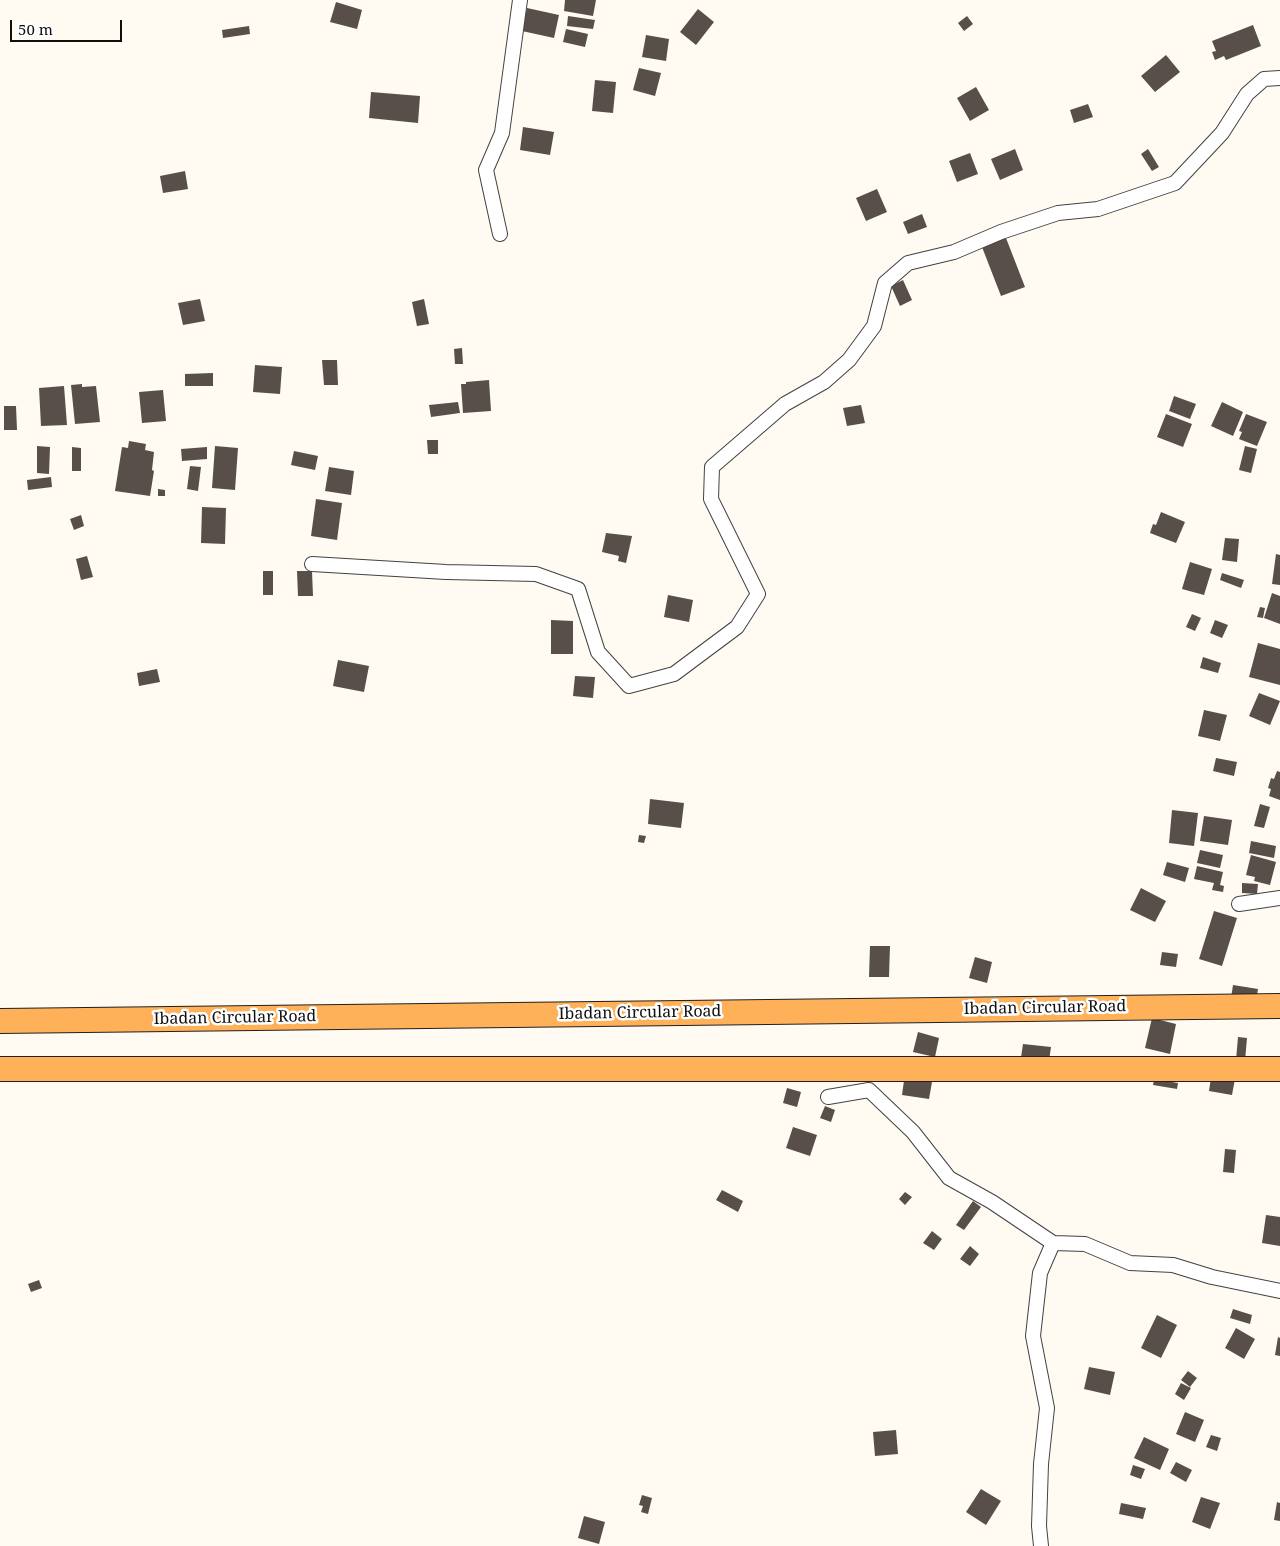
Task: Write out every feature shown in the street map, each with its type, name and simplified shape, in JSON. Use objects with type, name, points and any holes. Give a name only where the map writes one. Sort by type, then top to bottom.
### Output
[{"type":"highway","name":"Ibadan Circular Road","points":[[0,1021],[1280,1006]]},
{"type":"highway","points":[[0,1069],[1280,1069]]},
{"type":"street","points":[[500,234],[486,170],[502,134],[520,0]]},
{"type":"street","points":[[312,564],[446,572],[536,574],[578,589],[598,652],[629,686],[674,674],[737,627],[758,594],[711,499],[712,467],[785,404],[824,382],[849,360],[874,326],[885,283],[908,262],[954,252],[1002,232],[1058,213],[1098,209],[1175,183],[1222,133],[1247,94],[1264,78],[1280,78]]},
{"type":"street","points":[[1239,904],[1280,898]]},
{"type":"street","points":[[828,1097],[869,1090],[913,1132],[949,1178],[992,1202],[1053,1243],[1084,1244],[1130,1263],[1173,1265],[1212,1277],[1280,1291]]},
{"type":"street","points":[[1041,1546],[1039,1526],[1041,1464],[1046,1408],[1033,1336],[1040,1273],[1053,1243]]},
{"type":"building","points":[[565,0],[596,0],[593,16],[564,11]]},
{"type":"building","points":[[336,2],[362,10],[357,29],[330,22]]},
{"type":"building","points":[[527,8],[559,15],[554,38],[522,31]]},
{"type":"building","points":[[698,9],[714,22],[696,45],[680,32]]},
{"type":"building","points":[[568,16],[595,20],[593,29],[567,26]]},
{"type":"building","points":[[967,16],[973,24],[964,31],[958,23]]},
{"type":"building","points":[[1253,25],[1261,46],[1226,60],[1224,56],[1215,60],[1212,52],[1216,51],[1212,41]]},
{"type":"building","points":[[249,26],[250,34],[223,38],[222,30]]},
{"type":"building","points":[[566,29],[588,34],[585,47],[563,42]]},
{"type":"building","points":[[646,35],[669,39],[666,61],[642,57]]},
{"type":"building","points":[[1166,55],[1180,72],[1155,92],[1141,76]]},
{"type":"building","points":[[639,68],[661,73],[655,96],[633,90]]},
{"type":"building","points":[[595,80],[616,82],[613,113],[592,111]]},
{"type":"building","points":[[976,87],[989,110],[970,121],[957,98]]},
{"type":"building","points":[[371,92],[420,96],[418,123],[369,118]]},
{"type":"building","points":[[1088,104],[1093,117],[1074,123],[1070,110]]},
{"type":"building","points":[[523,127],[554,132],[550,155],[520,150]]},
{"type":"building","points":[[1015,149],[1023,170],[1000,180],[991,159]]},
{"type":"building","points":[[1148,149],[1159,167],[1152,171],[1141,154]]},
{"type":"building","points":[[970,153],[978,174],[957,182],[949,161]]},
{"type":"building","points":[[185,171],[188,189],[163,193],[160,176]]},
{"type":"building","points":[[877,189],[887,212],[866,221],[856,198]]},
{"type":"building","points":[[922,214],[927,227],[908,234],[903,222]]},
{"type":"building","points":[[1006,238],[1025,287],[1001,296],[982,247]]},
{"type":"building","points":[[903,280],[912,300],[900,306],[891,286]]},
{"type":"building","points":[[200,299],[205,321],[183,325],[178,303]]},
{"type":"building","points":[[424,299],[429,324],[417,326],[412,302]]},
{"type":"building","points":[[462,348],[463,364],[455,364],[454,349]]},
{"type":"building","points":[[322,360],[337,360],[338,385],[324,385]]},
{"type":"building","points":[[255,365],[282,367],[280,394],[253,392]]},
{"type":"building","points":[[213,373],[213,386],[185,386],[185,374]]},
{"type":"building","points":[[489,380],[491,411],[463,413],[461,384]]},
{"type":"building","points":[[82,384],[82,387],[96,386],[100,422],[75,424],[71,385]]},
{"type":"building","points":[[64,386],[67,425],[41,426],[39,388]]},
{"type":"building","points":[[163,390],[166,421],[142,423],[139,392]]},
{"type":"building","points":[[1174,396],[1196,404],[1190,419],[1169,411]]},
{"type":"building","points":[[458,402],[460,413],[431,417],[429,405]]},
{"type":"building","points":[[1222,402],[1243,412],[1233,436],[1211,426]]},
{"type":"building","points":[[861,405],[865,423],[847,426],[843,408]]},
{"type":"building","points":[[4,406],[16,406],[17,430],[4,430]]},
{"type":"building","points":[[1166,414],[1192,424],[1183,447],[1157,437]]},
{"type":"building","points":[[1246,414],[1267,422],[1257,446],[1239,439],[1242,432],[1239,431]]},
{"type":"building","points":[[427,440],[438,440],[438,454],[428,454]]},
{"type":"building","points":[[129,441],[146,444],[145,450],[154,452],[152,470],[154,471],[150,496],[115,491],[122,447],[128,448]]},
{"type":"building","points":[[37,446],[50,447],[49,474],[37,473]]},
{"type":"building","points":[[215,446],[238,448],[235,490],[212,488]]},
{"type":"building","points":[[1245,446],[1257,449],[1251,473],[1239,470]]},
{"type":"building","points":[[72,447],[81,448],[81,471],[72,471]]},
{"type":"building","points":[[207,447],[207,459],[182,461],[181,449]]},
{"type":"building","points":[[294,451],[318,456],[315,470],[291,465]]},
{"type":"building","points":[[190,466],[201,467],[198,491],[187,489]]},
{"type":"building","points":[[329,467],[354,471],[351,495],[325,491]]},
{"type":"building","points":[[51,477],[52,487],[28,490],[27,480]]},
{"type":"building","points":[[158,489],[165,490],[165,496],[158,496]]},
{"type":"building","points":[[316,499],[342,503],[337,540],[311,536]]},
{"type":"building","points":[[202,507],[226,508],[225,544],[201,543]]},
{"type":"building","points":[[1161,512],[1185,522],[1176,543],[1150,533],[1153,524],[1156,525]]},
{"type":"building","points":[[81,515],[84,526],[74,530],[70,519]]},
{"type":"building","points":[[606,533],[632,536],[626,563],[618,561],[619,556],[602,552]]},
{"type":"building","points":[[1225,538],[1239,539],[1237,562],[1222,560]]},
{"type":"building","points":[[1276,554],[1280,555],[1280,585],[1272,584]]},
{"type":"building","points":[[87,556],[93,577],[81,580],[76,559]]},
{"type":"building","points":[[1190,562],[1212,569],[1204,595],[1182,589]]},
{"type":"building","points":[[263,571],[273,571],[273,595],[263,595]]},
{"type":"building","points":[[297,571],[312,571],[313,596],[298,596]]},
{"type":"building","points":[[1222,573],[1244,580],[1241,588],[1220,580]]},
{"type":"building","points":[[1272,593],[1280,596],[1280,624],[1264,618]]},
{"type":"building","points":[[668,595],[693,600],[689,622],[664,617]]},
{"type":"building","points":[[1260,607],[1265,608],[1263,618],[1257,617]]},
{"type":"building","points":[[1192,614],[1201,618],[1195,631],[1186,627]]},
{"type":"building","points":[[551,620],[573,621],[573,654],[551,654]]},
{"type":"building","points":[[1215,620],[1228,625],[1222,638],[1210,633]]},
{"type":"building","points":[[1258,643],[1280,649],[1280,685],[1249,677]]},
{"type":"building","points":[[1203,657],[1221,663],[1218,673],[1200,668]]},
{"type":"building","points":[[338,660],[369,666],[364,692],[333,686]]},
{"type":"building","points":[[157,669],[160,682],[139,686],[137,673]]},
{"type":"building","points":[[575,676],[595,677],[593,698],[573,696]]},
{"type":"building","points":[[1259,693],[1280,701],[1270,725],[1249,716]]},
{"type":"building","points":[[1204,710],[1227,715],[1220,741],[1198,736]]},
{"type":"building","points":[[1216,758],[1237,762],[1234,776],[1213,771]]},
{"type":"building","points":[[1277,771],[1280,772],[1280,800],[1269,796],[1271,789],[1268,788],[1271,778],[1274,779]]},
{"type":"building","points":[[650,799],[684,803],[681,828],[648,824]]},
{"type":"building","points":[[1260,804],[1270,807],[1264,828],[1254,826]]},
{"type":"building","points":[[1172,810],[1198,813],[1194,846],[1169,843]]},
{"type":"building","points":[[1204,816],[1232,820],[1228,845],[1200,841]]},
{"type":"building","points":[[639,835],[646,836],[644,843],[638,842]]},
{"type":"building","points":[[1251,841],[1276,846],[1274,858],[1249,853]]},
{"type":"building","points":[[1200,850],[1223,855],[1220,868],[1197,863]]},
{"type":"building","points":[[1251,855],[1276,862],[1270,885],[1254,881],[1255,877],[1246,875]]},
{"type":"building","points":[[1167,862],[1189,868],[1185,882],[1163,875]]},
{"type":"building","points":[[1197,866],[1223,872],[1220,885],[1224,886],[1223,892],[1212,890],[1214,883],[1194,879]]},
{"type":"building","points":[[1242,883],[1258,884],[1257,894],[1242,893]]},
{"type":"building","points":[[1141,888],[1166,901],[1155,922],[1130,910]]},
{"type":"building","points":[[1214,911],[1237,918],[1222,966],[1199,959]]},
{"type":"building","points":[[870,946],[890,946],[889,977],[869,977]]},
{"type":"building","points":[[1162,952],[1178,954],[1176,967],[1160,965]]},
{"type":"building","points":[[975,957],[992,962],[987,983],[969,978]]},
{"type":"building","points":[[1233,985],[1258,989],[1255,1008],[1230,1005]]},
{"type":"building","points":[[1152,1018],[1176,1024],[1170,1054],[1145,1048]]},
{"type":"building","points":[[918,1032],[939,1038],[935,1057],[913,1052]]},
{"type":"building","points":[[1238,1037],[1247,1038],[1245,1061],[1236,1060]]},
{"type":"building","points":[[1023,1044],[1051,1047],[1048,1068],[1020,1064]]},
{"type":"building","points":[[1213,1064],[1237,1068],[1232,1095],[1209,1091]]},
{"type":"building","points":[[906,1066],[934,1071],[929,1099],[902,1095]]},
{"type":"building","points":[[1154,1079],[1178,1083],[1177,1089],[1153,1085]]},
{"type":"building","points":[[787,1088],[801,1092],[797,1107],[783,1103]]},
{"type":"building","points":[[825,1106],[835,1110],[831,1122],[820,1118]]},
{"type":"building","points":[[793,1127],[817,1135],[810,1156],[786,1148]]},
{"type":"building","points":[[1225,1149],[1236,1150],[1234,1173],[1223,1172]]},
{"type":"building","points":[[722,1190],[743,1201],[738,1212],[716,1200]]},
{"type":"building","points":[[905,1192],[912,1197],[905,1205],[899,1199]]},
{"type":"building","points":[[973,1201],[981,1207],[964,1230],[956,1225]]},
{"type":"building","points":[[1266,1215],[1280,1217],[1280,1246],[1262,1243]]},
{"type":"building","points":[[932,1231],[942,1239],[934,1250],[923,1243]]},
{"type":"building","points":[[970,1246],[979,1254],[970,1266],[960,1259]]},
{"type":"building","points":[[39,1280],[42,1288],[31,1292],[28,1284]]},
{"type":"building","points":[[1233,1309],[1252,1315],[1250,1324],[1230,1318]]},
{"type":"building","points":[[1157,1315],[1177,1325],[1161,1358],[1141,1348]]},
{"type":"building","points":[[1236,1328],[1255,1339],[1244,1359],[1225,1348]]},
{"type":"building","points":[[1278,1337],[1280,1338],[1280,1356],[1275,1355]]},
{"type":"building","points":[[1089,1367],[1115,1372],[1110,1395],[1084,1389]]},
{"type":"building","points":[[1188,1371],[1197,1378],[1190,1387],[1181,1380]]},
{"type":"building","points":[[1181,1383],[1191,1388],[1184,1400],[1175,1394]]},
{"type":"building","points":[[1185,1412],[1204,1420],[1195,1442],[1176,1434]]},
{"type":"building","points":[[896,1430],[898,1454],[875,1456],[873,1432]]},
{"type":"building","points":[[1211,1435],[1221,1438],[1217,1451],[1206,1447]]},
{"type":"building","points":[[1144,1437],[1169,1449],[1160,1470],[1134,1458]]},
{"type":"building","points":[[1176,1462],[1192,1470],[1186,1482],[1170,1473]]},
{"type":"building","points":[[1133,1465],[1145,1469],[1141,1479],[1130,1475]]},
{"type":"building","points":[[981,1489],[1001,1501],[986,1525],[966,1512]]},
{"type":"building","points":[[642,1495],[652,1498],[648,1514],[641,1512],[643,1506],[639,1505]]},
{"type":"building","points":[[1201,1497],[1220,1503],[1210,1529],[1192,1522]]},
{"type":"building","points":[[1277,1502],[1280,1503],[1280,1521],[1274,1520]]},
{"type":"building","points":[[1121,1503],[1146,1508],[1143,1519],[1119,1514]]},
{"type":"building","points":[[584,1516],[605,1522],[599,1544],[578,1538]]}]
